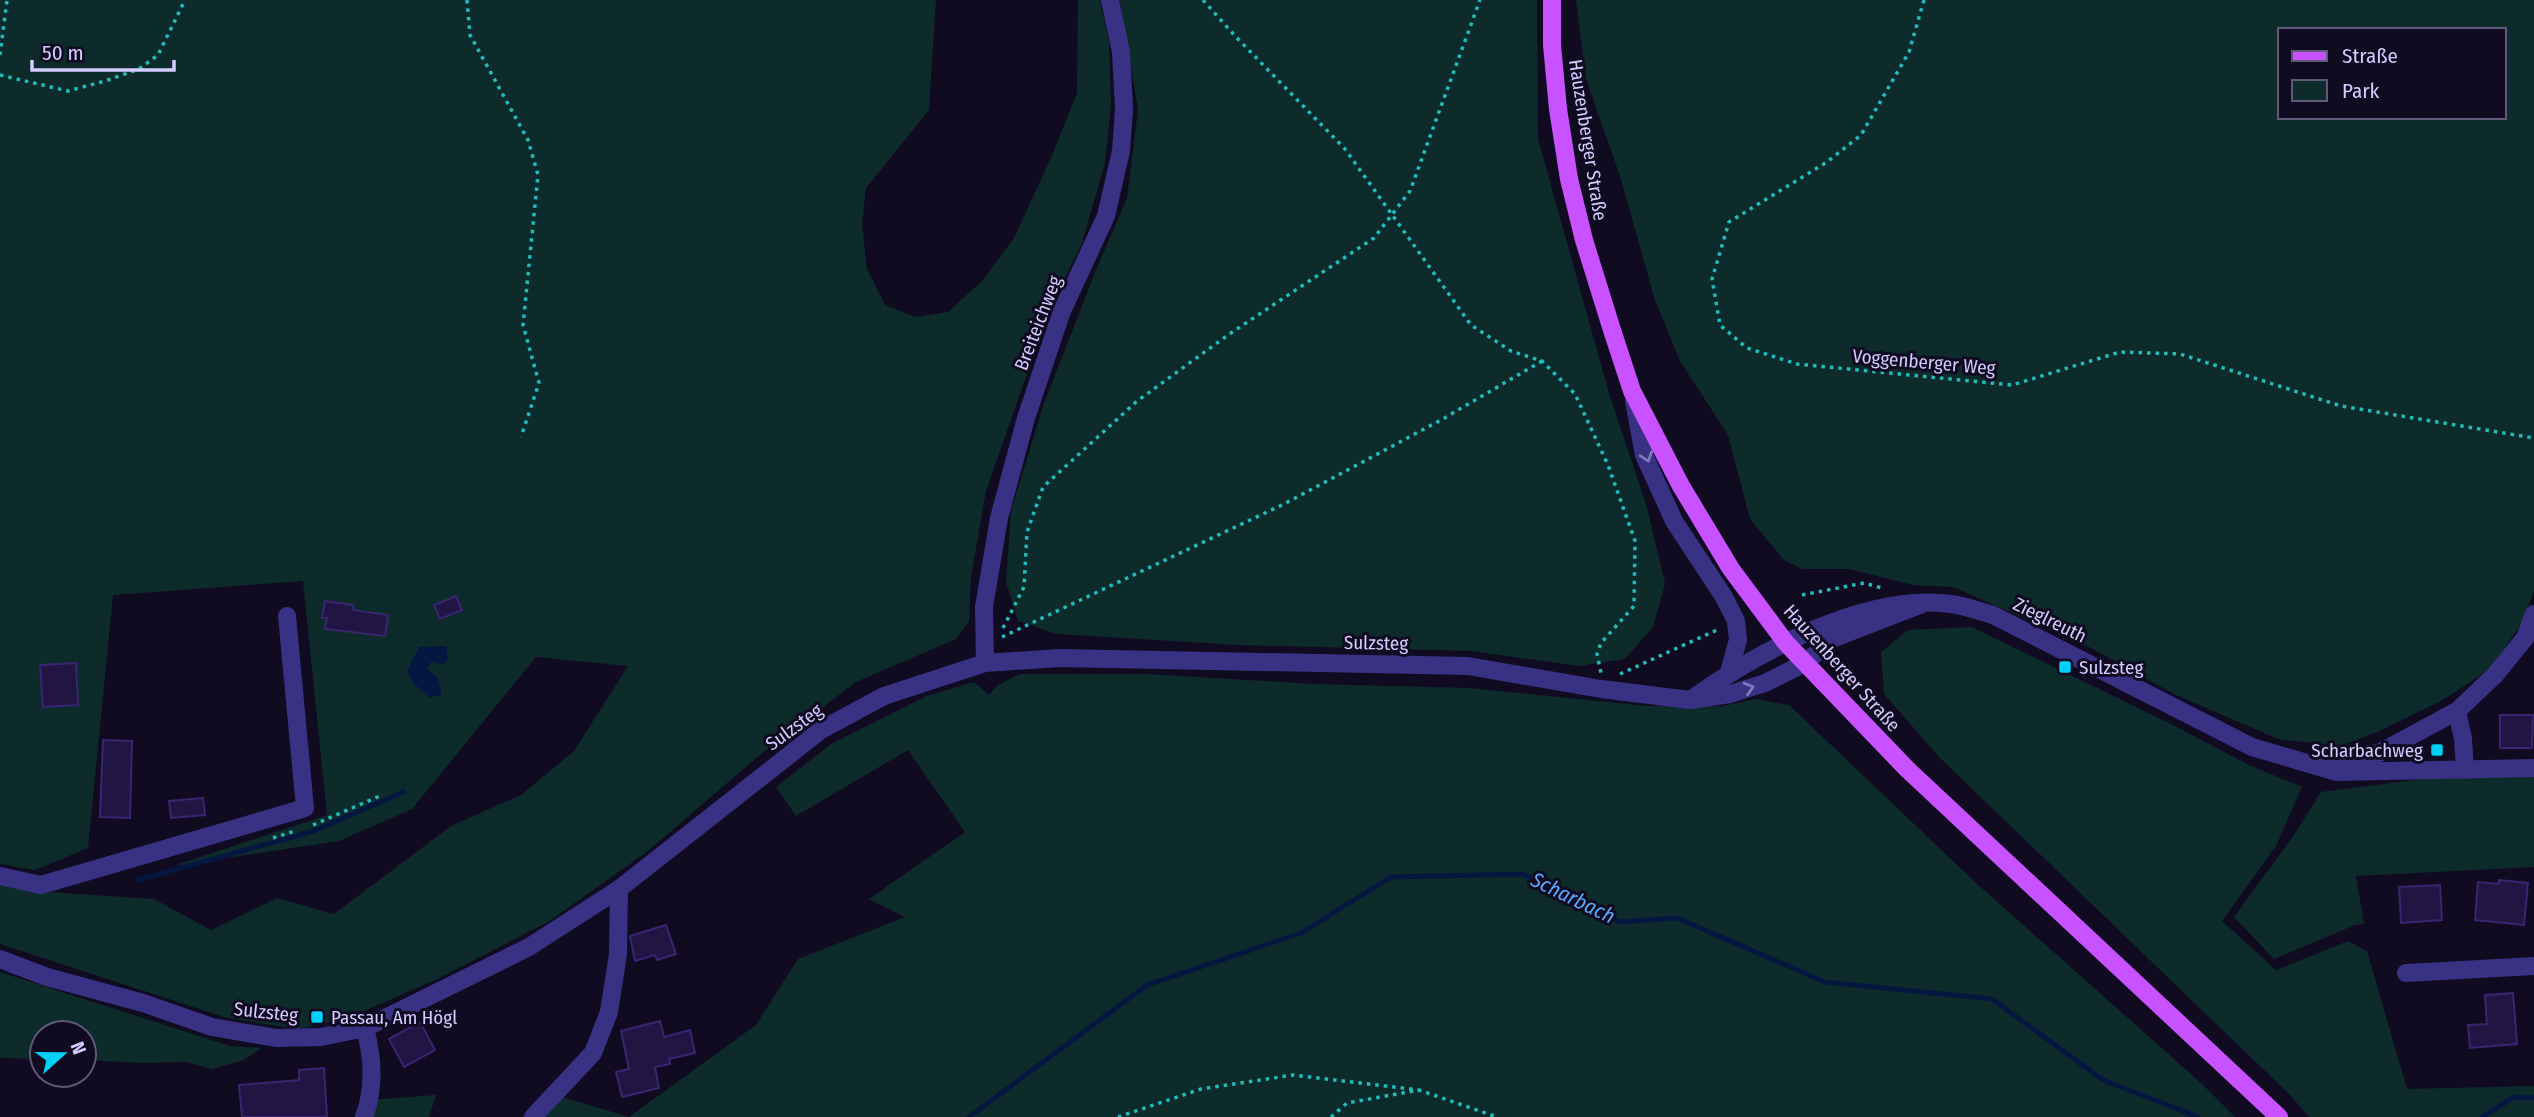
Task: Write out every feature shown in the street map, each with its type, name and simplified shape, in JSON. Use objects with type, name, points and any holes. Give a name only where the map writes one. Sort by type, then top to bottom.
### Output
[{"type":"main road","name":"Hauzenberger Straße","points":[[1552,0],[1552,45],[1558,110],[1569,179],[1588,253],[1632,391],[1681,486],[1724,557],[1786,643],[1907,769],[2279,1117]]},
{"type":"street","name":"Breiteichweg","points":[[985,663],[985,607],[999,518],[1026,418],[1062,311],[1106,216],[1121,151],[1124,109],[1121,52],[1110,0]]},
{"type":"street","points":[[1632,391],[1644,455],[1674,521],[1724,597],[1736,621],[1738,640],[1729,673]]},
{"type":"street","name":"Zieglreuth","points":[[1805,663],[1834,638],[1922,604]]},
{"type":"street","name":"Zieglreuth","points":[[1786,643],[1831,623],[1880,608],[1951,604],[1993,615],[2252,747],[2307,764],[2337,772],[2534,768]]},
{"type":"street","name":"Zieglreuth","points":[[2307,764],[2379,753],[2457,711],[2495,675],[2525,638],[2534,614]]},
{"type":"street","points":[[0,876],[41,885],[305,808],[287,616]]},
{"type":"street","points":[[1690,700],[1729,673],[1786,643]]},
{"type":"street","name":"Sulzsteg","points":[[0,959],[47,977],[143,1003],[212,1027],[248,1034],[276,1038],[321,1037],[365,1028],[529,947],[620,889],[821,730],[884,696],[985,663],[1060,658],[1468,666],[1601,689],[1690,700],[1730,694],[1765,683],[1805,663]]},
{"type":"street","points":[[2457,711],[2463,738],[2465,770]]},
{"type":"street","points":[[533,1117],[593,1053],[608,1012],[618,954],[620,889]]},
{"type":"street","points":[[2406,972],[2534,967]]},
{"type":"street","points":[[364,1117],[370,1100],[372,1056],[365,1028]]},
{"type":"path","points":[[0,55],[7,0]]},
{"type":"path","points":[[0,75],[68,90],[139,69],[158,55],[185,0]]},
{"type":"path","points":[[467,0],[470,35],[528,140],[538,175],[523,326],[539,383],[521,437]]},
{"type":"path","points":[[1203,0],[1345,149],[1471,325],[1511,351],[1542,361],[1575,394],[1608,465],[1635,541],[1634,606],[1601,643],[1597,654],[1602,682]]},
{"type":"path","points":[[1480,0],[1410,191],[1374,238],[1228,335],[1136,402],[1043,487],[1027,532],[1024,587],[997,639],[1284,504],[1441,420],[1542,361]]},
{"type":"path","name":"Voggenberger Weg","points":[[1924,0],[1909,52],[1861,135],[1827,162],[1729,222],[1712,279],[1720,326],[1747,348],[1797,364],[2012,385],[2120,352],[2180,354],[2342,406],[2534,438]]},
{"type":"path","points":[[1802,595],[1864,583],[1886,589]]},
{"type":"path","points":[[1614,676],[1717,630]]},
{"type":"path","points":[[1118,1117],[1201,1089],[1293,1075],[1419,1090],[1497,1117]]},
{"type":"path","points":[[1331,1117],[1348,1103],[1419,1090]]},
{"type":"green space","points":[[0,0],[936,0],[929,110],[866,188],[862,224],[867,269],[885,305],[916,317],[948,312],[982,281],[1014,238],[1077,93],[1078,0],[1100,0],[1109,41],[1111,105],[1105,163],[1082,243],[1049,311],[986,491],[971,577],[969,621],[956,639],[856,682],[756,758],[648,851],[548,922],[433,981],[346,1019],[298,1029],[227,1018],[0,944],[0,885],[33,891],[154,899],[211,930],[277,898],[334,914],[451,826],[521,795],[574,751],[628,666],[536,657],[412,809],[339,841],[173,866],[327,815],[303,581],[113,595],[88,848],[35,870],[0,864]]},
{"type":"green space","points":[[1120,0],[1537,0],[1538,139],[1609,393],[1647,507],[1665,584],[1653,627],[1625,659],[1579,666],[1471,651],[1238,645],[1057,634],[1018,621],[1006,582],[1011,511],[1044,403],[1127,198],[1138,110]]},
{"type":"green space","points":[[1576,0],[2534,0],[2534,591],[2522,622],[2492,668],[2441,701],[2377,732],[2340,746],[2278,739],[2174,694],[2091,648],[1953,587],[1913,585],[1849,569],[1802,569],[1784,560],[1750,519],[1728,435],[1680,361],[1655,300],[1620,176],[1586,79]]},
{"type":"green space","points":[[1972,627],[2249,765],[2302,787],[2276,846],[2222,921],[2276,970],[2348,941],[2367,951],[2407,1089],[2534,1086],[2534,1117],[2309,1117],[2291,1096],[1941,759],[1884,694],[1881,652],[1908,630]]},
{"type":"green space","points":[[1020,674],[1147,674],[1314,684],[1469,688],[1647,706],[1723,706],[1755,699],[1789,705],[1975,882],[2201,1083],[2235,1117],[629,1117],[756,1025],[798,959],[905,917],[869,899],[965,832],[908,750],[796,816],[776,787],[831,744],[927,696],[974,682],[989,695],[998,685]]},
{"type":"green space","points":[[2534,776],[2534,867],[2356,876],[2364,924],[2355,925],[2274,959],[2234,917],[2294,835],[2321,792],[2422,779]]},
{"type":"green space","points":[[0,972],[230,1046],[261,1048],[244,1060],[212,1069],[186,1062],[98,1061],[98,1019],[28,1019],[28,1059],[0,1058]]},
{"type":"green space","points":[[436,1095],[429,1117],[364,1117],[370,1100]]},
{"type":"green space","points":[[562,1097],[629,1117],[546,1117]]},
{"type":"water","points":[[446,646],[448,660],[443,665],[431,662],[427,669],[438,678],[442,694],[430,698],[413,683],[407,671],[419,647]]},
{"type":"building","points":[[456,596],[462,610],[440,619],[434,605]]},
{"type":"building","points":[[325,601],[353,605],[353,610],[388,615],[385,636],[325,629],[327,618],[322,618]]},
{"type":"building","points":[[76,663],[78,705],[43,707],[40,665]]},
{"type":"building","points":[[2500,715],[2533,715],[2532,748],[2500,748]]},
{"type":"building","points":[[103,740],[132,741],[130,818],[100,817]]},
{"type":"building","points":[[203,798],[205,815],[171,818],[169,801]]},
{"type":"building","points":[[2499,880],[2528,883],[2524,925],[2475,920],[2478,882],[2499,884]]},
{"type":"building","points":[[2440,885],[2442,920],[2401,923],[2399,887]]},
{"type":"building","points":[[666,925],[676,954],[657,960],[655,955],[635,961],[630,936]]},
{"type":"building","points":[[2513,993],[2517,1044],[2470,1048],[2468,1025],[2487,1024],[2485,995]]},
{"type":"building","points":[[660,1021],[664,1037],[690,1030],[695,1053],[669,1059],[670,1064],[655,1067],[659,1088],[622,1097],[616,1072],[629,1069],[621,1031]]},
{"type":"building","points":[[420,1022],[435,1050],[404,1067],[389,1039]]},
{"type":"building","points":[[324,1068],[327,1117],[242,1117],[239,1085],[299,1080],[299,1070]]},
{"type":"waterway","points":[[138,880],[314,831],[403,792]]},
{"type":"waterway","name":"Scharbach","points":[[969,1117],[1147,985],[1301,933],[1391,877],[1523,874],[1620,922],[1677,918],[1825,982],[1992,999],[2103,1080],[2198,1117]]},
{"type":"waterway","name":"Scharbach","points":[[2482,1117],[2514,1097],[2534,1098]]},
{"type":"place","name":"Sulzsteg","points":[[2065,667]]},
{"type":"place","name":"Scharbachweg","points":[[2437,750]]},
{"type":"place","name":"Passau, Am Högl","points":[[317,1017]]}]
